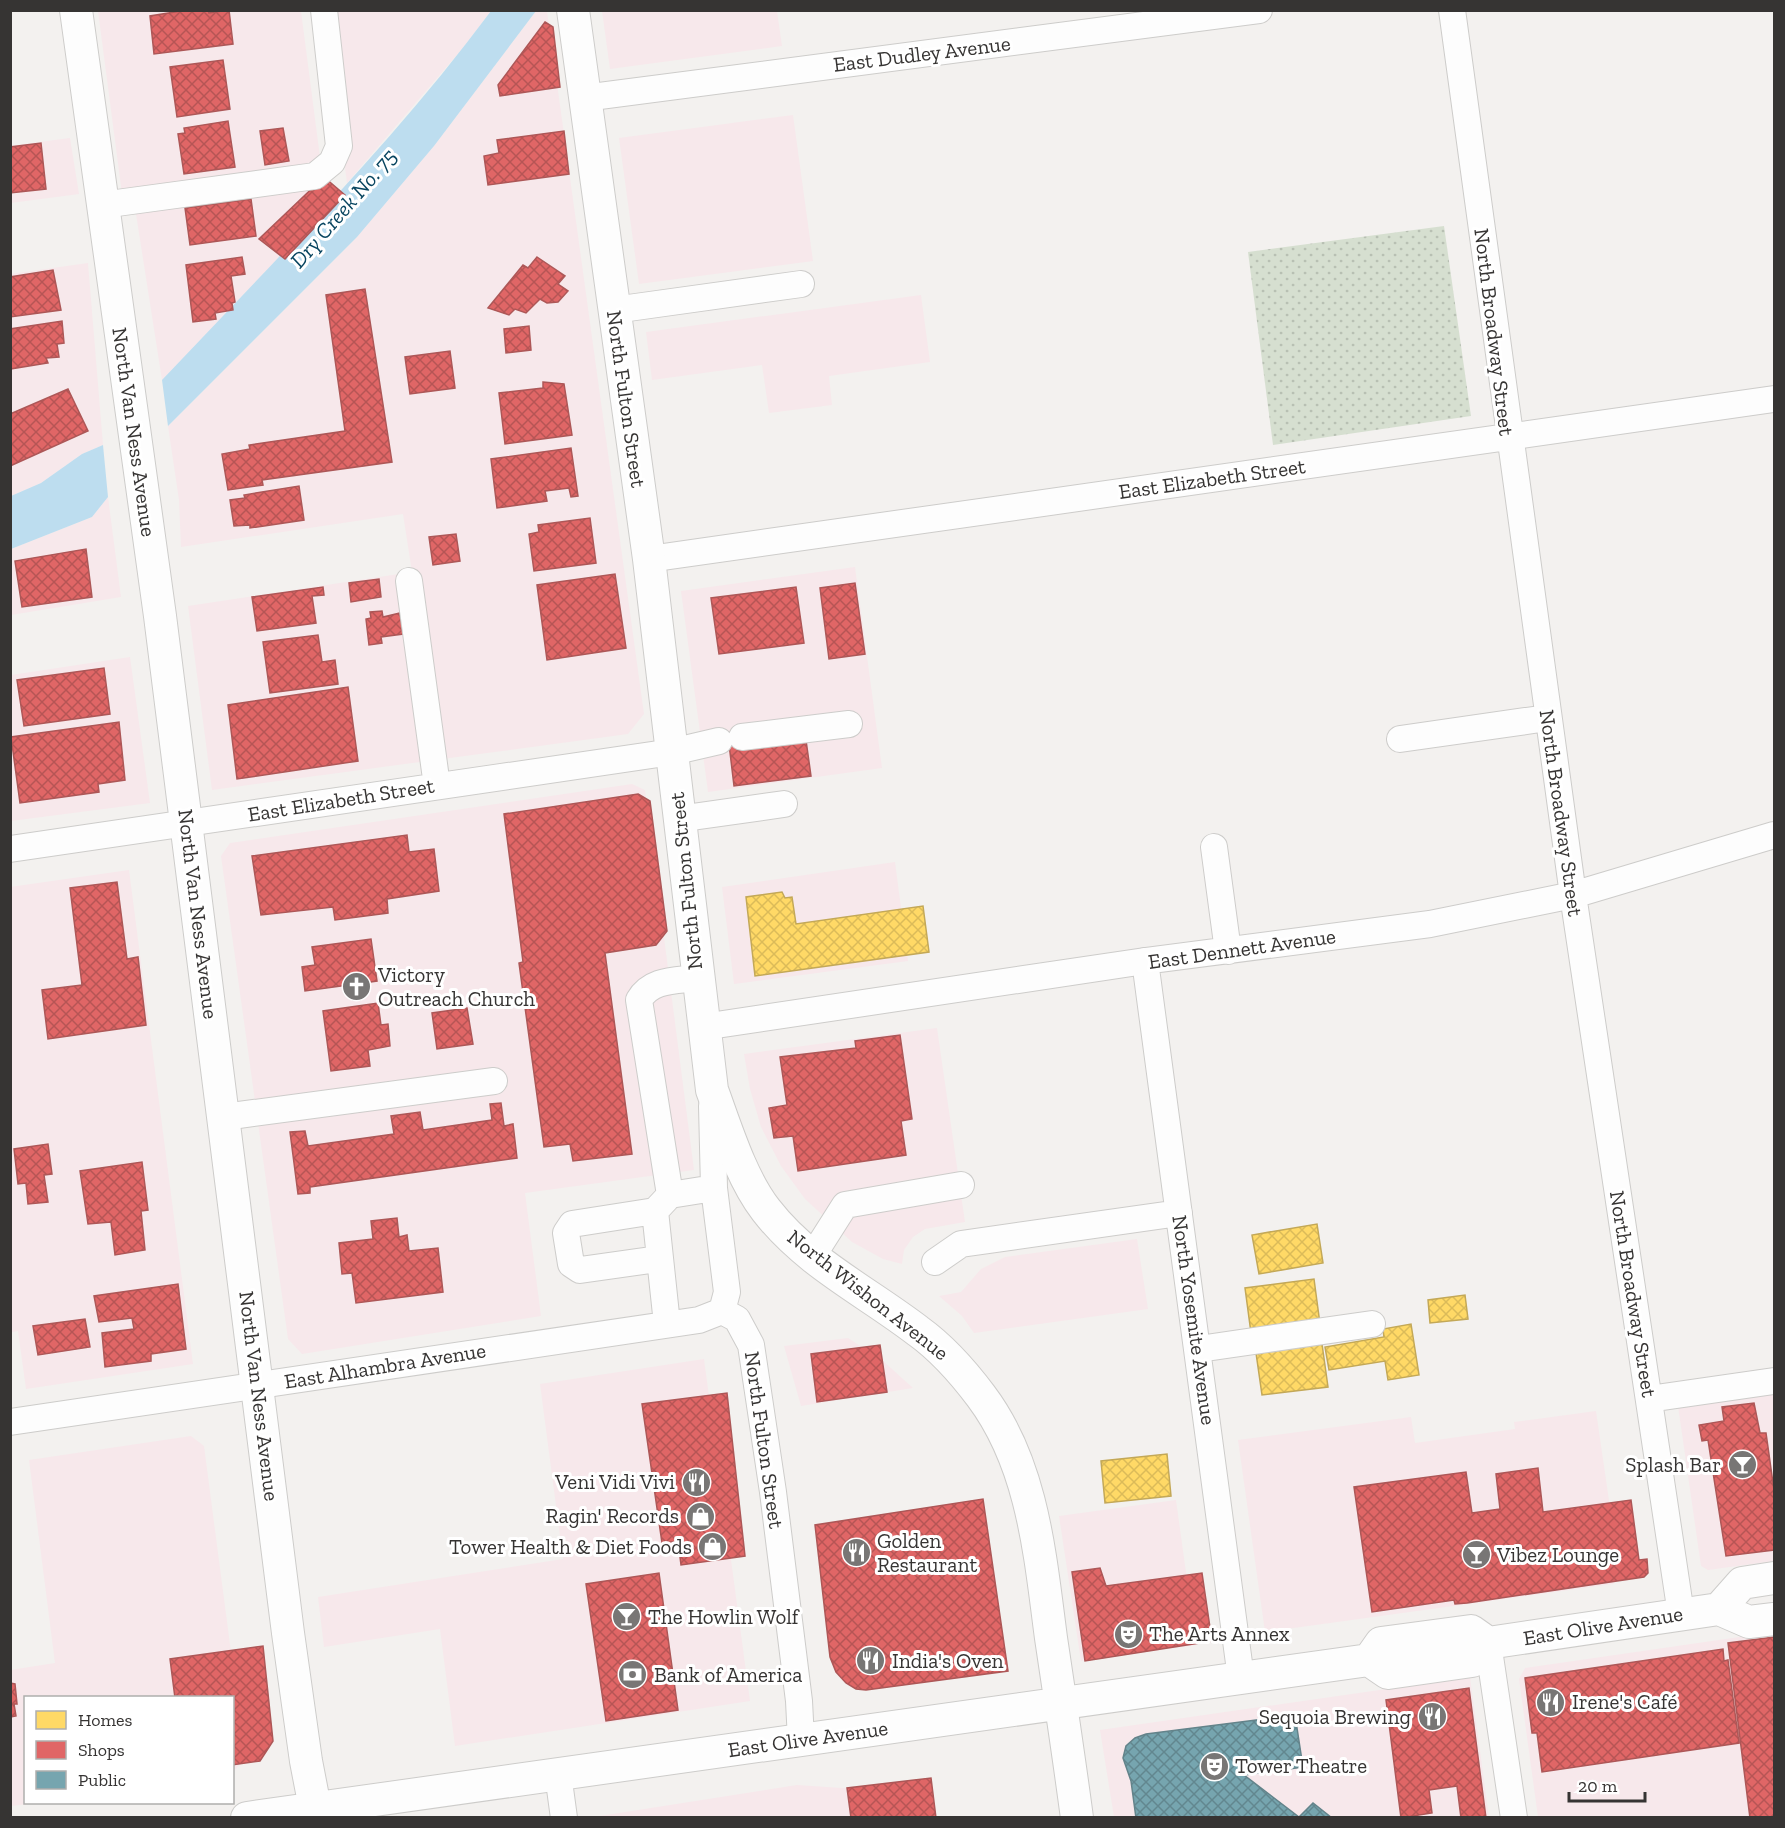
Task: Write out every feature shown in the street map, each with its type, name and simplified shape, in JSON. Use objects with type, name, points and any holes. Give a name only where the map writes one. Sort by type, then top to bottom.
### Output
[{"type":"main road","name":"North Van Ness Avenue","points":[[76,10],[187,824],[290,1645],[316,1813]]},
{"type":"main road","name":"North Fulton Street","points":[[573,10],[649,559],[678,819],[712,1090]]},
{"type":"main road","name":"North Wishon Avenue","points":[[712,1090],[737,1155],[765,1208],[812,1257],[936,1345],[968,1379],[998,1423],[1015,1458],[1029,1503],[1077,1818]]},
{"type":"main road","points":[[1774,1578],[1742,1583],[1719,1609],[1749,1622],[1774,1619]]},
{"type":"main road","name":"East Olive Avenue","points":[[247,1818],[316,1813],[558,1774],[1369,1660],[1381,1644],[1449,1634],[1471,1631],[1488,1643],[1719,1609]]},
{"type":"street","points":[[102,205],[315,176],[332,162],[339,146],[324,10]]},
{"type":"street","name":"East Dudley Avenue","points":[[584,98],[1259,10]]},
{"type":"street","name":"North Broadway Street","points":[[1452,10],[1547,718],[1681,1614]]},
{"type":"street","points":[[614,310],[801,284]]},
{"type":"street","name":"East Elizabeth Street","points":[[649,559],[1774,399]]},
{"type":"street","points":[[409,581],[437,786]]},
{"type":"street","points":[[1400,739],[1547,718]]},
{"type":"street","name":"East Elizabeth Street","points":[[10,849],[672,752],[730,739],[849,724]]},
{"type":"street","points":[[678,819],[784,804]]},
{"type":"street","name":"East Dennett Avenue","points":[[703,1027],[1145,962],[1430,924],[1573,895],[1774,839]]},
{"type":"street","points":[[1214,847],[1228,951]]},
{"type":"street","name":"North Yosemite Avenue","points":[[1145,962],[1199,1349],[1241,1678]]},
{"type":"street","points":[[667,1324],[658,1259],[663,1203],[639,1000],[645,989],[658,983],[697,978]]},
{"type":"street","points":[[224,1117],[494,1081]]},
{"type":"street","name":"North Fulton Street","points":[[712,1090],[714,1188],[727,1292],[722,1311],[737,1319],[751,1345],[773,1492],[799,1701],[801,1740]]},
{"type":"street","points":[[812,1257],[846,1205],[961,1185]]},
{"type":"street","points":[[658,1259],[580,1270],[571,1264],[566,1233],[572,1224],[663,1203],[714,1188]]},
{"type":"street","points":[[935,1262],[961,1244],[1179,1213]]},
{"type":"street","name":"East Alhambra Avenue","points":[[10,1422],[699,1320],[722,1311]]},
{"type":"street","points":[[1199,1349],[1372,1324]]},
{"type":"street","points":[[1649,1399],[1774,1381]]},
{"type":"street","points":[[1488,1643],[1514,1818]]},
{"type":"street","points":[[558,1774],[564,1818]]},
{"type":"shaded area","points":[[98,11],[301,11],[321,165],[122,194]]},
{"type":"shaded area","points":[[324,11],[491,11],[462,49],[347,183]]},
{"type":"shaded area","points":[[536,11],[547,11],[644,714],[628,734],[212,790],[188,606],[412,572],[403,514],[181,547],[179,500],[168,426],[357,237],[434,146]]},
{"type":"shaded area","points":[[602,11],[777,11],[782,46],[610,69]]},
{"type":"shaded area","points":[[793,115],[813,261],[639,284],[619,138]]},
{"type":"shaded area","points":[[70,138],[79,194],[11,203],[10,146]]},
{"type":"shaded area","points":[[324,186],[327,207],[162,380],[136,214]]},
{"type":"shaded area","points":[[88,263],[103,445],[82,454],[41,483],[11,496],[10,274]]},
{"type":"shaded area","points":[[921,295],[930,362],[829,376],[832,405],[769,413],[762,365],[652,380],[646,332]]},
{"type":"shaded area","points":[[108,497],[121,597],[11,615],[11,549],[92,517]]},
{"type":"shaded area","points":[[855,567],[882,768],[708,792],[681,591]]},
{"type":"shaded area","points":[[130,657],[150,803],[11,821],[11,675]]},
{"type":"shaded area","points":[[632,784],[645,790],[694,1170],[525,1193],[541,1316],[302,1354],[288,1339],[221,856],[230,843]]},
{"type":"shaded area","points":[[895,862],[908,961],[734,984],[722,887]]},
{"type":"shaded area","points":[[129,870],[193,1364],[26,1389],[18,1331],[12,1332],[10,1320],[10,887]]},
{"type":"shaded area","points":[[937,1028],[965,1222],[925,1229],[913,1237],[904,1250],[902,1264],[883,1259],[852,1242],[805,1199],[781,1166],[761,1127],[750,1089],[744,1054]]},
{"type":"shaded area","points":[[1137,1239],[1148,1309],[974,1333],[962,1316],[939,1296],[961,1292],[981,1269],[1005,1257]]},
{"type":"shaded area","points":[[848,1338],[882,1360],[913,1388],[801,1406],[784,1346]]},
{"type":"shaded area","points":[[704,1359],[750,1701],[455,1746],[440,1629],[324,1647],[318,1597],[563,1559],[540,1384]]},
{"type":"shaded area","points":[[1774,1392],[1774,1561],[1708,1570],[1701,1566],[1678,1406]]},
{"type":"shaded area","points":[[1596,1411],[1620,1576],[1613,1584],[1265,1632],[1238,1440],[1411,1417],[1415,1443],[1515,1429],[1514,1422]]},
{"type":"shaded area","points":[[191,1436],[204,1446],[245,1759],[234,1771],[234,1696],[24,1696],[24,1804],[28,1804],[11,1806],[10,1670],[55,1663],[29,1460]]},
{"type":"shaded area","points":[[1176,1500],[1196,1645],[1081,1661],[1059,1516]]},
{"type":"shaded area","points":[[1774,1632],[1774,1817],[1538,1817],[1519,1679],[1525,1668]]},
{"type":"shaded area","points":[[1470,1677],[1489,1817],[1114,1817],[1100,1730]]},
{"type":"shaded area","points":[[797,1785],[857,1789],[913,1818],[587,1818]]},
{"type":"green space","points":[[1444,226],[1471,416],[1273,445],[1248,252]]},
{"type":"water","name":"Dry Creek No. 75","points":[[491,11],[536,11],[434,146],[357,237],[168,426],[162,380],[374,154]]},
{"type":"water","points":[[103,445],[108,497],[92,517],[11,549],[11,496],[41,483],[82,454]]},
{"type":"building: Homes","points":[[782,892],[785,898],[792,897],[796,924],[923,906],[929,952],[755,976],[746,897]]},
{"type":"building: Homes","points":[[1317,1224],[1323,1263],[1259,1274],[1252,1235]]},
{"type":"building: Homes","points":[[1314,1279],[1320,1324],[1251,1333],[1245,1288]]},
{"type":"building: Homes","points":[[1465,1295],[1468,1319],[1430,1323],[1428,1300]]},
{"type":"building: Homes","points":[[1411,1324],[1419,1375],[1388,1380],[1385,1361],[1329,1370],[1325,1347],[1384,1337],[1383,1329]]},
{"type":"building: Homes","points":[[1322,1344],[1328,1387],[1262,1395],[1256,1353]]},
{"type":"building: Homes","points":[[1167,1454],[1171,1496],[1105,1503],[1101,1461]]},
{"type":"building: Shops","points":[[187,10],[208,10],[209,13],[229,10],[233,44],[154,54],[150,16]]},
{"type":"building: Shops","points":[[545,22],[553,27],[560,87],[500,96],[498,85]]},
{"type":"building: Shops","points":[[223,60],[230,109],[177,117],[170,67]]},
{"type":"building: Shops","points":[[228,121],[235,167],[184,174],[178,134],[185,133],[184,128]]},
{"type":"building: Shops","points":[[283,128],[289,161],[265,165],[260,131]]},
{"type":"building: Shops","points":[[564,131],[569,174],[488,185],[484,156],[499,153],[497,140]]},
{"type":"building: Shops","points":[[41,143],[46,189],[10,193],[10,147]]},
{"type":"building: Shops","points":[[324,177],[345,195],[285,259],[259,239]]},
{"type":"building: Shops","points":[[251,199],[256,236],[190,245],[185,208]]},
{"type":"building: Shops","points":[[242,257],[245,274],[231,276],[235,302],[232,303],[233,310],[215,313],[216,319],[193,322],[186,265]]},
{"type":"building: Shops","points":[[537,257],[565,276],[558,284],[568,291],[558,302],[547,303],[540,299],[526,313],[515,309],[509,315],[488,308],[523,265],[528,268]]},
{"type":"building: Shops","points":[[53,270],[61,310],[10,317],[10,277]]},
{"type":"building: Shops","points":[[365,289],[392,462],[262,480],[263,485],[228,490],[222,454],[250,449],[249,445],[345,431],[326,295]]},
{"type":"building: Shops","points":[[62,321],[64,343],[57,344],[59,357],[46,358],[48,363],[10,369],[10,329]]},
{"type":"building: Shops","points":[[529,326],[531,350],[506,353],[504,329]]},
{"type":"building: Shops","points":[[450,351],[455,388],[410,394],[405,357]]},
{"type":"building: Shops","points":[[543,382],[564,384],[572,435],[505,444],[499,393],[543,388]]},
{"type":"building: Shops","points":[[68,389],[88,431],[10,466],[10,414]]},
{"type":"building: Shops","points":[[571,448],[578,496],[571,497],[569,488],[545,491],[547,501],[497,508],[491,459]]},
{"type":"building: Shops","points":[[299,486],[304,520],[250,528],[250,525],[234,526],[230,500],[245,498],[244,495]]},
{"type":"building: Shops","points":[[590,518],[596,563],[534,571],[529,534],[539,532],[538,525]]},
{"type":"building: Shops","points":[[456,534],[460,561],[433,565],[429,537]]},
{"type":"building: Shops","points":[[86,549],[92,597],[22,607],[15,561]]},
{"type":"building: Shops","points":[[615,574],[626,648],[547,660],[537,585]]},
{"type":"building: Shops","points":[[379,579],[381,597],[351,602],[349,583]]},
{"type":"building: Shops","points":[[855,583],[865,654],[829,659],[820,588]]},
{"type":"building: Shops","points":[[323,587],[324,595],[312,596],[316,623],[257,631],[252,597]]},
{"type":"building: Shops","points":[[796,587],[804,643],[719,654],[711,598]]},
{"type":"building: Shops","points":[[382,611],[383,617],[400,613],[403,634],[381,637],[382,643],[369,645],[366,619],[371,618],[370,612]]},
{"type":"building: Shops","points":[[318,635],[322,662],[335,660],[338,684],[270,693],[263,642]]},
{"type":"building: Shops","points":[[104,668],[110,714],[24,726],[17,680]]},
{"type":"building: Shops","points":[[348,687],[358,761],[237,779],[228,705]]},
{"type":"building: Shops","points":[[119,722],[125,780],[98,784],[99,792],[20,803],[11,737]]},
{"type":"building: Shops","points":[[805,733],[811,776],[734,786],[729,744]]},
{"type":"building: Shops","points":[[638,794],[650,801],[667,931],[656,945],[605,953],[632,1154],[573,1161],[570,1144],[544,1147],[519,963],[523,962],[504,814]]},
{"type":"building: Shops","points":[[407,835],[409,852],[434,849],[439,891],[387,899],[388,913],[335,920],[333,907],[261,915],[252,856]]},
{"type":"building: Shops","points":[[117,882],[127,959],[138,957],[146,1025],[48,1039],[42,990],[82,985],[70,888]]},
{"type":"building: Shops","points":[[371,939],[377,981],[305,991],[302,967],[315,965],[312,947]]},
{"type":"building: Shops","points":[[378,1003],[381,1025],[388,1024],[390,1046],[368,1050],[370,1066],[331,1071],[323,1011]]},
{"type":"building: Shops","points":[[467,1008],[473,1044],[437,1049],[432,1013]]},
{"type":"building: Shops","points":[[900,1035],[912,1119],[901,1121],[906,1155],[798,1171],[793,1136],[774,1138],[769,1108],[787,1105],[780,1057],[856,1048],[855,1041]]},
{"type":"building: Shops","points":[[501,1103],[504,1126],[513,1124],[517,1158],[310,1187],[310,1193],[298,1194],[290,1132],[305,1131],[308,1146],[394,1134],[391,1116],[420,1112],[423,1130],[492,1120],[490,1104]]},
{"type":"building: Shops","points":[[48,1144],[52,1174],[44,1175],[48,1202],[28,1204],[26,1183],[18,1184],[14,1149]]},
{"type":"building: Shops","points":[[142,1162],[148,1210],[141,1211],[145,1250],[115,1255],[111,1222],[88,1224],[80,1171]]},
{"type":"building: Shops","points":[[397,1218],[399,1237],[407,1235],[409,1251],[438,1248],[443,1292],[356,1303],[352,1273],[342,1274],[339,1243],[373,1239],[371,1221]]},
{"type":"building: Shops","points":[[178,1284],[186,1349],[151,1354],[151,1361],[105,1367],[102,1333],[134,1329],[132,1318],[99,1322],[94,1296]]},
{"type":"building: Shops","points":[[85,1319],[90,1347],[38,1355],[33,1326]]},
{"type":"building: Shops","points":[[880,1345],[887,1392],[817,1402],[811,1354]]},
{"type":"building: Shops","points":[[727,1393],[745,1556],[681,1565],[678,1541],[662,1543],[642,1404]]},
{"type":"building: Shops","name":"Splash Bar","points":[[1754,1403],[1760,1433],[1766,1433],[1774,1490],[1774,1550],[1726,1556],[1708,1440],[1702,1441],[1699,1425],[1724,1421],[1722,1407]]},
{"type":"building: Shops","points":[[1538,1468],[1543,1512],[1631,1500],[1639,1560],[1647,1559],[1648,1573],[1644,1577],[1467,1603],[1455,1604],[1454,1600],[1372,1612],[1354,1487],[1466,1472],[1472,1513],[1500,1509],[1496,1474]]},
{"type":"building: Shops","points":[[983,1499],[1008,1671],[866,1690],[856,1689],[846,1683],[836,1672],[830,1657],[815,1525]]},
{"type":"building: Shops","points":[[1100,1568],[1106,1586],[1202,1573],[1212,1641],[1085,1661],[1072,1572]]},
{"type":"building: Shops","points":[[659,1573],[678,1710],[606,1721],[586,1584]]},
{"type":"building: Shops","points":[[1774,1637],[1774,1818],[1750,1818],[1728,1643]]},
{"type":"building: Shops","points":[[263,1646],[273,1741],[260,1761],[234,1765],[234,1696],[175,1696],[170,1659]]},
{"type":"building: Shops","points":[[1723,1649],[1724,1661],[1728,1660],[1739,1743],[1542,1772],[1537,1733],[1532,1733],[1525,1678]]},
{"type":"building: Shops","points":[[10,1683],[15,1684],[17,1704],[14,1704],[16,1716],[10,1717]]},
{"type":"building: Shops","points":[[1469,1688],[1486,1818],[1461,1818],[1457,1786],[1429,1790],[1432,1813],[1401,1818],[1386,1700]]},
{"type":"building: Shops","points":[[931,1778],[936,1818],[851,1818],[847,1788]]},
{"type":"building: Public","name":"Tower Theatre","points":[[1295,1715],[1303,1767],[1244,1775],[1299,1817],[1313,1803],[1332,1818],[1136,1818],[1131,1781],[1123,1758],[1126,1746],[1135,1738],[1146,1734]]},
{"type":"place","name":"Victory Outreach Church","points":[[357,987]]},
{"type":"place","name":"Splash Bar","points":[[1742,1465]]},
{"type":"place","name":"Veni Vidi Vivi","points":[[696,1482]]},
{"type":"place","name":"Ragin' Records","points":[[700,1516]]},
{"type":"place","name":"Tower Health & Diet Foods","points":[[713,1547]]},
{"type":"place","name":"Golden Restaurant","points":[[856,1553]]},
{"type":"place","name":"Vibez Lounge","points":[[1476,1555]]},
{"type":"place","name":"The Howlin Wolf","points":[[627,1617]]},
{"type":"place","name":"The Arts Annex","points":[[1128,1634]]},
{"type":"place","name":"India's Oven","points":[[871,1661]]},
{"type":"place","name":"Bank of America","points":[[633,1675]]},
{"type":"place","name":"Irene's Café","points":[[1551,1702]]},
{"type":"place","name":"Sequoia Brewing","points":[[1432,1717]]},
{"type":"place","name":"Tower Theatre","points":[[1214,1766]]}]
